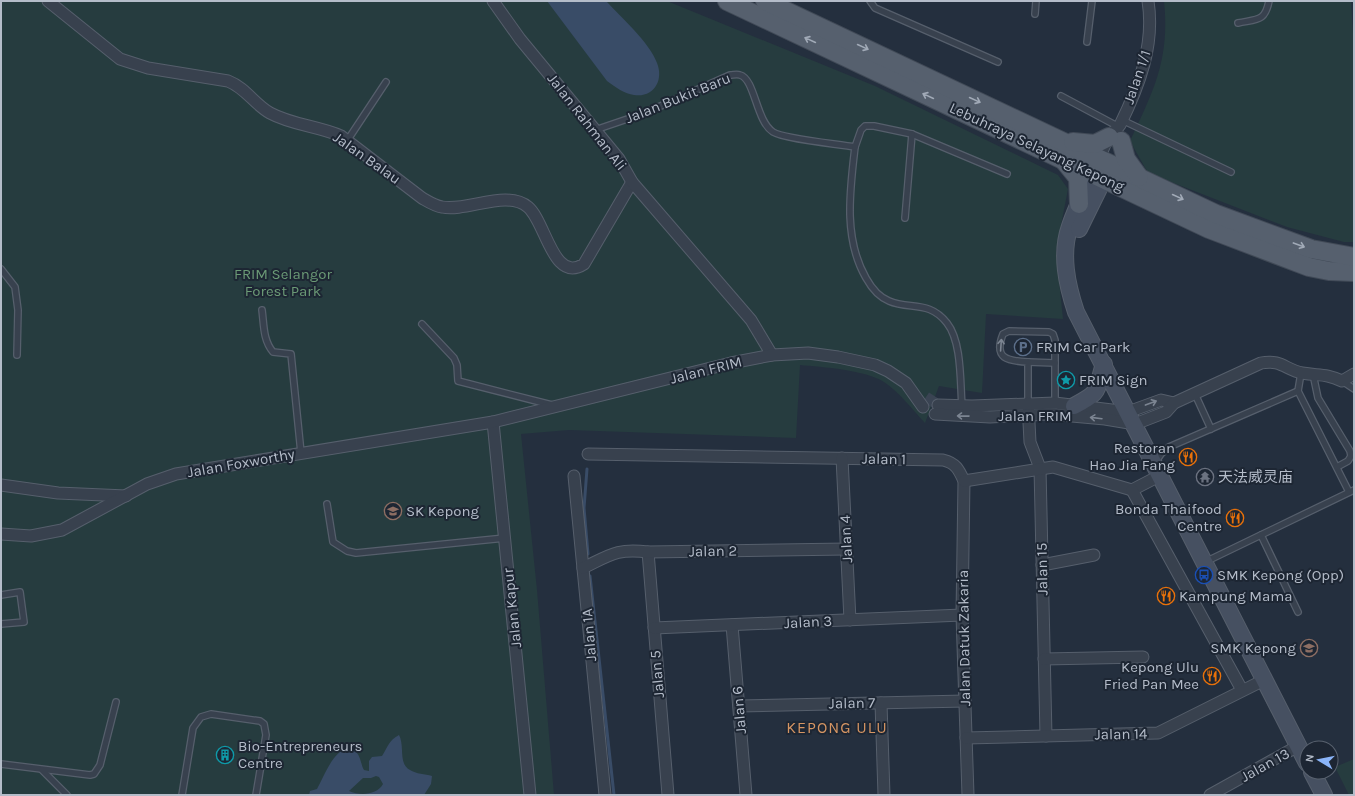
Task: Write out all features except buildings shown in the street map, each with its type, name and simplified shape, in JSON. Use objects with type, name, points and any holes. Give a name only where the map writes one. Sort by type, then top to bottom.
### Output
[{"type":"main road","name":"Lebuhraya Selayang Kepong","points":[[727,1],[1064,160],[1143,180],[1216,214],[1311,249],[1354,257]]},
{"type":"main road","name":"Lebuhraya Selayang Kepong","points":[[765,1],[1058,140],[1102,169],[1209,229],[1309,267],[1329,271],[1354,272]]},
{"type":"main road","points":[[1058,140],[1089,145],[1102,142],[1118,131],[1126,159],[1143,180]]},
{"type":"main road","points":[[1064,160],[1078,178],[1079,204]]},
{"type":"street","name":"Jalan Balau","points":[[48,1],[120,59],[148,68],[228,82],[237,85],[268,112],[290,121],[332,132],[347,141],[422,198],[433,204],[442,207],[453,207],[506,200],[523,204],[533,212],[560,263],[568,269],[574,269],[584,264],[632,182]]},
{"type":"street","name":"Jalan Rahman Ali","points":[[492,1],[520,39],[620,159],[632,182],[751,320],[772,355]]},
{"type":"street","name":"Jalan 1/1","points":[[1102,169],[1143,70],[1151,24],[1148,1]]},
{"type":"street","points":[[1102,169],[1079,204],[1069,227],[1065,266],[1070,293],[1076,312],[1158,469],[1204,563],[1298,746]]},
{"type":"street","points":[[1067,245],[1077,233],[1102,169]]},
{"type":"street","name":"Jalan FRIM","points":[[493,422],[731,363],[772,355],[808,354],[838,357],[875,365],[900,378],[912,392],[924,402]]},
{"type":"street","points":[[1131,418],[1166,412],[1174,403],[1261,363],[1272,361],[1300,372],[1328,374],[1342,380],[1354,374]]},
{"type":"street","points":[[1074,406],[1090,398],[1096,392],[1104,364]]},
{"type":"street","name":"Jalan 15","points":[[1028,403],[1030,442],[1040,468],[1046,736]]},
{"type":"street","name":"Jalan FRIM","points":[[1055,403],[1131,418],[1085,417],[1050,414],[972,417],[937,409],[962,406],[1055,403]]},
{"type":"street","name":"Jalan Foxworthy","points":[[1,534],[31,536],[49,534],[62,530],[147,484],[176,474],[493,422]]},
{"type":"street","name":"Jalan Kapur","points":[[493,422],[530,795]]},
{"type":"street","name":"Jalan 1","points":[[588,454],[943,460],[952,462],[958,468],[964,481]]},
{"type":"street","name":"Jalan 4","points":[[842,458],[850,620]]},
{"type":"street","points":[[964,481],[1052,467],[1132,490],[1242,690]]},
{"type":"street","points":[[1132,490],[1158,469]]},
{"type":"street","name":"Jalan 1A","points":[[574,476],[604,795]]},
{"type":"street","name":"Jalan Datuk Zakaria","points":[[964,481],[962,615],[968,795]]},
{"type":"street","points":[[1,485],[58,493],[126,496]]},
{"type":"street","name":"Jalan 2","points":[[583,568],[617,551],[632,550],[648,552],[846,549]]},
{"type":"street","name":"Jalan 5","points":[[648,552],[668,795]]},
{"type":"street","points":[[1042,565],[1094,555]]},
{"type":"street","name":"Jalan 3","points":[[654,628],[962,615]]},
{"type":"street","name":"Jalan 6","points":[[732,625],[746,795]]},
{"type":"street","points":[[1044,659],[1143,657]]},
{"type":"street","name":"Jalan 14","points":[[966,738],[1158,733],[1264,680]]},
{"type":"street","name":"Jalan 7","points":[[739,706],[965,701]]},
{"type":"street","points":[[881,703],[884,795]]},
{"type":"street","name":"Jalan 13","points":[[1210,795],[1298,746]]},
{"type":"street","points":[[1316,780],[1324,795]]},
{"type":"lane","points":[[870,1],[875,8],[998,62]]},
{"type":"lane","points":[[1035,14],[1036,1]]},
{"type":"lane","points":[[1087,42],[1092,1]]},
{"type":"lane","points":[[1238,23],[1261,19],[1267,13],[1269,1]]},
{"type":"lane","name":"Jalan Bukit Baru","points":[[595,130],[645,114],[730,75],[739,74],[745,78],[765,124],[773,132],[785,136],[855,147]]},
{"type":"lane","points":[[347,141],[386,82]]},
{"type":"lane","points":[[1061,96],[1118,131],[1231,172]]},
{"type":"lane","points":[[962,406],[958,356],[952,333],[947,324],[938,315],[922,306],[890,302],[883,298],[869,283],[857,259],[851,232],[851,190],[855,147],[861,130],[865,126],[874,126],[912,134],[1007,174]]},
{"type":"lane","points":[[905,218],[912,134]]},
{"type":"lane","points":[[1,269],[15,287],[18,310],[17,355]]},
{"type":"lane","points":[[262,310],[268,346],[273,352],[291,354],[301,453]]},
{"type":"lane","points":[[422,324],[454,358],[457,365],[458,381],[555,406]]},
{"type":"lane","points":[[1054,363],[1009,361],[1003,358],[1000,352],[1000,341],[1003,334],[1010,331],[1049,332],[1053,334],[1055,340],[1055,403]]},
{"type":"lane","points":[[1028,362],[1028,403]]},
{"type":"lane","points":[[1204,563],[1352,491],[1337,467],[1298,391],[1300,372]]},
{"type":"lane","points":[[1313,374],[1318,398],[1350,451],[1351,456],[1348,461],[1337,467]]},
{"type":"lane","points":[[1342,380],[1354,389]]},
{"type":"lane","points":[[1158,469],[1161,454],[1169,447],[1298,391]]},
{"type":"lane","points":[[1195,394],[1211,429]]},
{"type":"lane","points":[[327,504],[333,542],[347,551],[356,553],[505,538]]},
{"type":"lane","points":[[1261,535],[1298,612]]},
{"type":"lane","points":[[1,595],[20,592],[24,622],[1,624]]},
{"type":"lane","points":[[1,764],[90,775],[94,774],[100,765],[116,702]]},
{"type":"lane","points":[[182,795],[193,728],[200,717],[211,714],[260,721],[264,724],[266,735],[256,795]]},
{"type":"lane","points":[[42,769],[67,795]]},
{"type":"green space","name":"FRIM Selangor Forest Park","points":[[1,1],[667,1],[875,86],[1058,175],[1068,189],[1056,251],[1063,319],[986,314],[982,393],[939,386],[925,423],[906,401],[884,382],[876,378],[844,370],[800,365],[796,438],[569,430],[521,434],[537,590],[554,795],[1,795]]},
{"type":"green space","points":[[1164,1],[1351,1],[1354,49],[1354,242],[1344,242],[1287,227],[1148,173],[1130,141],[1153,90],[1158,74],[1165,40]]},
{"type":"green space","points":[[1354,759],[1354,795],[1349,795],[1339,775],[1339,765]]},
{"type":"water","points":[[547,1],[606,1],[642,39],[653,55],[659,69],[659,76],[656,86],[652,91],[647,94],[634,95],[624,92],[607,81]]},
{"type":"water","points":[[399,735],[401,739],[403,759],[406,767],[415,772],[432,776],[431,784],[424,795],[309,795],[310,791],[317,789],[332,760],[338,754],[344,750],[350,749],[357,753],[364,770],[369,771],[369,761],[372,757],[382,756],[390,742]],"holes":[[[379,777],[383,784],[380,788],[373,792],[368,794],[358,794],[349,791],[363,778]]]},
{"type":"waterway","points":[[587,469],[584,508],[588,554]]},
{"type":"waterway","points":[[590,576],[614,795]]},
{"type":"tunnel","points":[[926,397],[938,405]]},
{"type":"place","name":"FRIM Car Park","points":[[1023,347]]},
{"type":"place","name":"FRIM Sign","points":[[1066,380]]},
{"type":"place","name":"Restoran Hao Jia Fang","points":[[1188,457]]},
{"type":"place","name":"天法威灵庙","points":[[1205,477]]},
{"type":"place","name":"SK Kepong","points":[[393,511]]},
{"type":"place","name":"Bonda Thaifood Centre","points":[[1235,518]]},
{"type":"place","name":"SMK Kepong (Opp)","points":[[1204,575]]},
{"type":"place","name":"Kampung Mama","points":[[1166,596]]},
{"type":"place","name":"SMK Kepong","points":[[1309,648]]},
{"type":"place","name":"Kepong Ulu Fried Pan Mee","points":[[1212,676]]},
{"type":"place","name":"Bio-Entrepreneurs Centre","points":[[225,755]]},
{"type":"district","name":"KEPONG ULU","points":[[837,727]]}]
